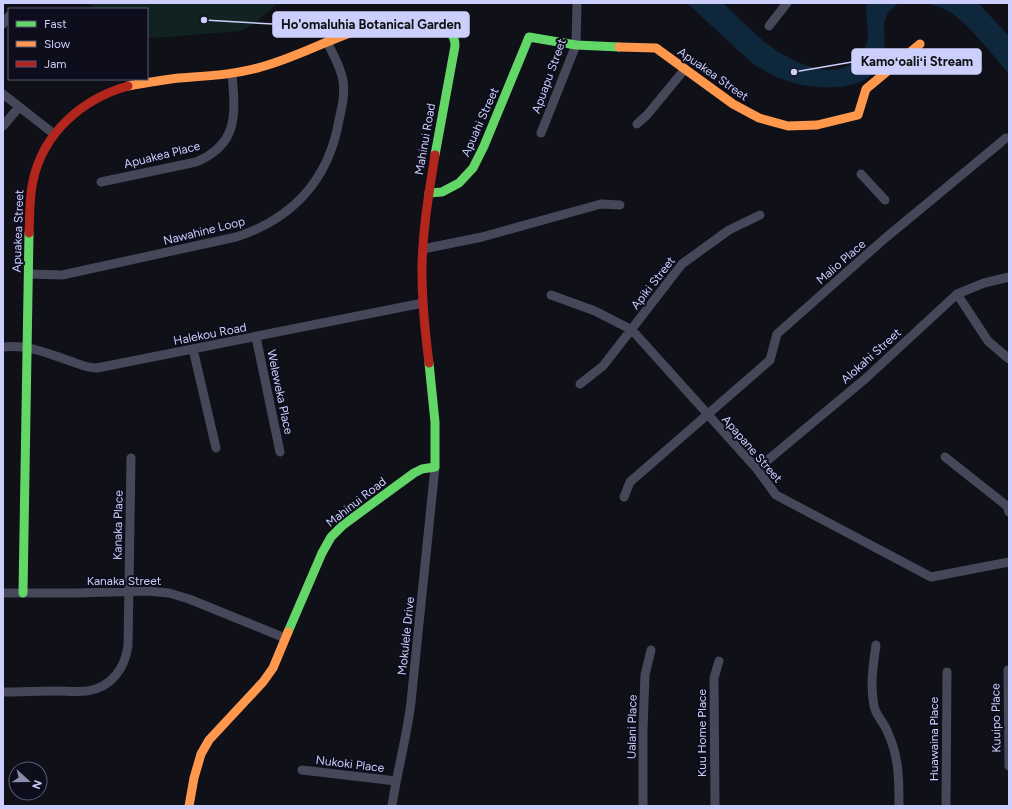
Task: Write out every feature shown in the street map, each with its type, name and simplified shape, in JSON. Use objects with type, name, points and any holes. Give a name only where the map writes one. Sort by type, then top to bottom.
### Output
[{"type":"street","name":"Apuapu Street","points":[[542,133],[576,45],[577,3]]},
{"type":"street","points":[[769,26],[787,3]]},
{"type":"street","name":"Apuakea Street","points":[[23,593],[31,190],[37,165],[42,153],[54,134],[64,121],[82,106],[102,94],[113,90],[136,84],[245,71],[274,64],[361,27],[391,21],[415,21],[443,26],[452,34]]},
{"type":"street","name":"Mahinui Road","points":[[189,806],[194,778],[205,746],[213,734],[268,676],[273,668],[322,553],[332,537],[343,525],[414,473],[422,469],[435,467],[435,440],[423,303],[422,250],[441,117],[455,46],[452,34]]},
{"type":"street","name":"Apuakea Street","points":[[529,37],[576,45],[656,48],[733,104],[759,118],[788,126],[817,125],[858,114],[866,89],[920,44]]},
{"type":"street","name":"Apuahi Street","points":[[429,193],[442,192],[460,183],[473,168],[529,37]]},
{"type":"street","name":"Nawahine Loop","points":[[29,274],[62,275],[236,237],[258,229],[289,210],[306,193],[320,174],[331,153],[338,130],[343,100],[343,80],[339,67],[327,42]]},
{"type":"street","points":[[637,124],[647,115],[685,69]]},
{"type":"street","name":"Apuakea Place","points":[[102,182],[196,162],[216,150],[226,138],[233,122],[235,105],[232,73]]},
{"type":"street","points":[[3,94],[54,134]]},
{"type":"street","points":[[3,126],[19,107]]},
{"type":"street","name":"Malio Place","points":[[624,497],[630,482],[706,414],[770,360],[777,334],[883,240],[1006,138]]},
{"type":"street","points":[[861,174],[885,200]]},
{"type":"street","points":[[422,250],[482,237],[601,204],[620,206]]},
{"type":"street","name":"Apiki Street","points":[[580,384],[603,366],[682,264],[729,230],[760,215]]},
{"type":"street","name":"Alokahi Street","points":[[757,469],[865,379],[957,294],[984,283],[1009,277]]},
{"type":"street","points":[[957,294],[988,341],[1009,359]]},
{"type":"street","name":"Apapane Street","points":[[551,295],[595,311],[632,330],[757,469],[776,495],[931,577],[1009,562]]},
{"type":"street","name":"Halekou Road","points":[[3,347],[27,347],[43,351],[84,366],[96,368],[423,303]]},
{"type":"street","name":"Weleweka Place","points":[[256,337],[280,452]]},
{"type":"street","points":[[193,349],[216,448]]},
{"type":"street","points":[[945,457],[1007,506],[1009,512]]},
{"type":"street","name":"Kanaka Place","points":[[3,692],[88,691],[107,683],[122,667],[127,653],[131,458]]},
{"type":"street","name":"Mokulele Drive","points":[[392,806],[410,715],[435,467]]},
{"type":"street","name":"Kanaka Street","points":[[3,593],[159,592],[180,596],[285,638]]},
{"type":"street","points":[[876,645],[872,676],[874,708],[888,733],[894,748],[899,770],[899,806]]},
{"type":"street","name":"Ualani Place","points":[[643,806],[645,675],[651,650]]},
{"type":"street","name":"Kuu Home Place","points":[[715,806],[714,678],[719,661]]},
{"type":"street","name":"Kuuipo Place","points":[[1008,670],[1009,766]]},
{"type":"street","name":"Huawaina Place","points":[[946,672],[946,806]]},
{"type":"street","name":"Nukoki Place","points":[[302,770],[396,781]]},
{"type":"green space","points":[[87,3],[278,3],[254,24],[240,31],[155,38],[148,37],[148,8],[95,8]]},
{"type":"water","points":[[687,3],[723,3],[755,34],[777,51],[804,65],[819,69],[833,70],[846,67],[857,59],[866,45],[868,35],[866,14],[867,3],[900,3],[887,15],[884,30],[884,54],[881,63],[874,73],[865,80],[853,84],[840,87],[814,87],[790,82],[761,69],[752,63]]},
{"type":"water","points":[[925,3],[978,3],[1009,36],[1009,74],[962,21],[942,8]]},
{"type":"traffic: fast","points":[[381,23],[397,21],[427,22],[444,27],[453,37],[455,46],[435,155]]},
{"type":"traffic: fast","points":[[429,193],[442,192],[459,183],[473,168],[484,146],[529,37],[576,45],[619,47]]},
{"type":"traffic: fast","points":[[23,593],[29,233]]},
{"type":"traffic: fast","points":[[288,632],[322,553],[331,537],[343,525],[414,473],[422,469],[435,467],[435,422],[429,363]]},
{"type":"traffic: slow","points":[[128,86],[251,70],[291,57],[365,27],[381,23]]},
{"type":"traffic: slow","points":[[619,47],[656,48],[733,104],[759,118],[788,126],[817,125],[858,115],[866,89],[920,44]]},
{"type":"traffic: slow","points":[[189,806],[194,778],[201,754],[209,740],[263,682],[273,668],[288,632]]},
{"type":"traffic: jam","points":[[29,233],[30,200],[33,181],[38,164],[55,133],[80,109],[111,92],[128,86]]},
{"type":"traffic: jam","points":[[429,363],[423,306],[422,256],[426,213],[435,155]]},
{"type":"place","name":"Ho'omaluhia Botanical Garden","points":[[204,20]]},
{"type":"place","name":"Kamoʻoaliʻi Stream","points":[[794,72]]}]
